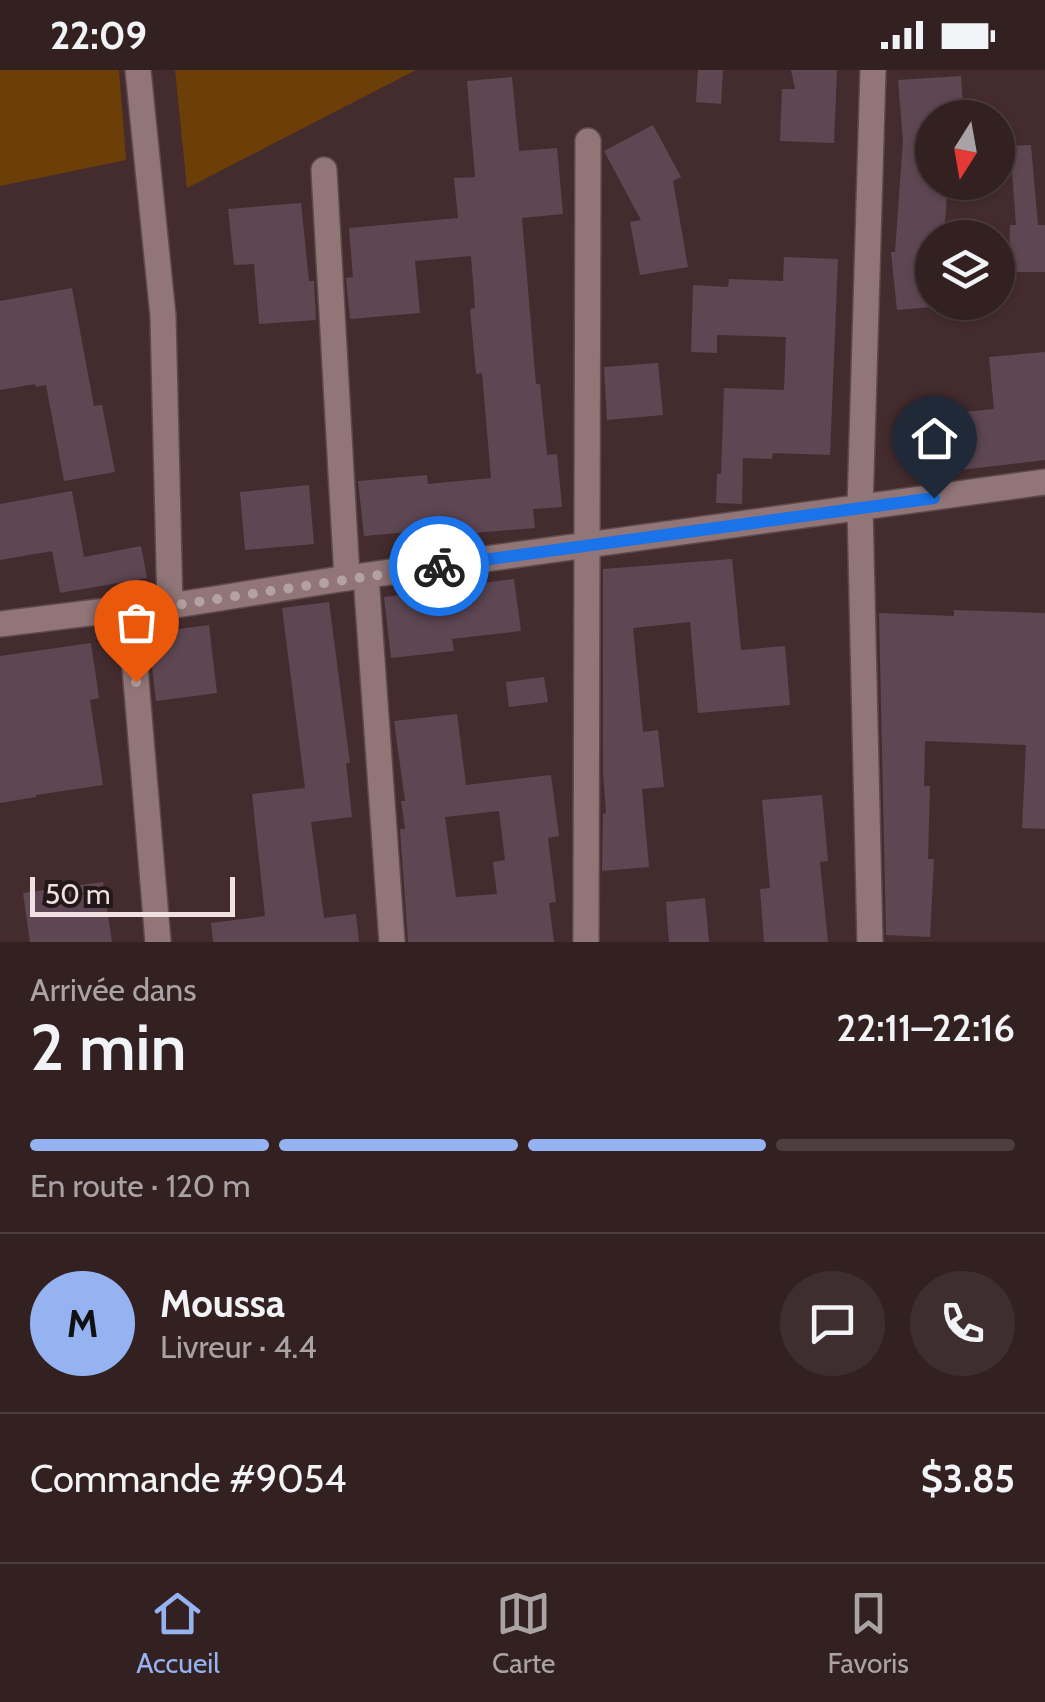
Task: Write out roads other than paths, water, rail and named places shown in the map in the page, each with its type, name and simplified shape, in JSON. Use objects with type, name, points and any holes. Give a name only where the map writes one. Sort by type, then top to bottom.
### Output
[{"type":"street","points":[[138,70],[163,316],[170,606]]},
{"type":"street","points":[[870,942],[860,508],[873,70]]},
{"type":"street","points":[[586,942],[588,141]]},
{"type":"street","points":[[324,170],[392,942]]},
{"type":"street","points":[[0,624],[170,606],[1045,482]]},
{"type":"street","points":[[130,608],[158,942]]}]
